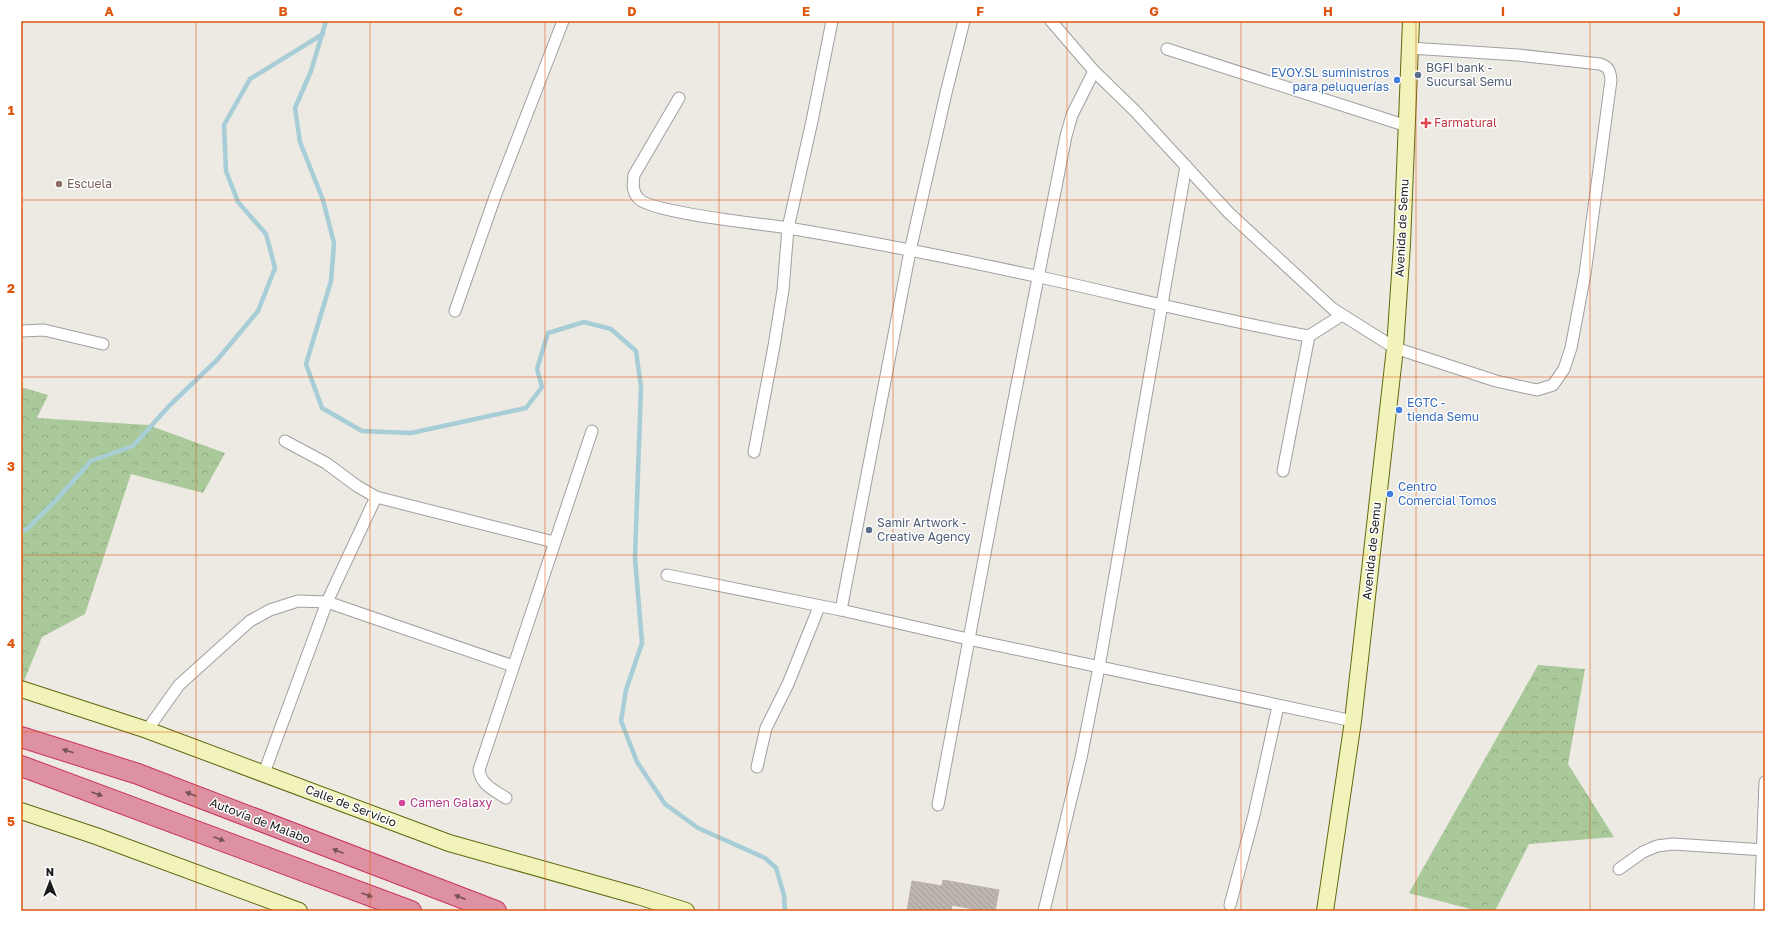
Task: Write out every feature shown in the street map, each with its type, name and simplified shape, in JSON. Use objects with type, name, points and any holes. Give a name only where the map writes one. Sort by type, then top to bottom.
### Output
[{"type":"highway","name":"Autovía de Malabo","points":[[21,737],[138,774],[496,911]]},
{"type":"highway","points":[[21,766],[411,911]]},
{"type":"street","points":[[455,311],[496,194],[563,21]]},
{"type":"street","points":[[754,452],[783,290],[788,228],[812,121],[832,21]]},
{"type":"street","points":[[841,610],[910,251],[964,21]]},
{"type":"street","points":[[1051,21],[1094,71],[1136,111],[1229,212],[1342,315],[1395,348],[1496,381],[1537,390],[1553,385],[1564,369],[1571,348],[1586,274],[1611,80],[1610,70],[1606,66],[1600,64],[1518,54],[1410,48]]},
{"type":"street","name":"Avenida de Semu","points":[[1325,911],[1353,721],[1395,348],[1402,244],[1411,21]]},
{"type":"street","points":[[1167,49],[1407,126]]},
{"type":"street","points":[[938,805],[968,639],[1066,136],[1072,115],[1094,71]]},
{"type":"street","points":[[679,98],[634,175],[633,188],[639,200],[663,210],[788,228],[910,251],[1038,277],[1264,328],[1309,336],[1342,315]]},
{"type":"street","points":[[1044,911],[1081,758],[1099,667],[1186,166]]},
{"type":"street","points":[[21,331],[44,330],[103,344]]},
{"type":"street","points":[[1283,471],[1309,336]]},
{"type":"street","points":[[506,798],[484,784],[480,777],[479,770],[592,431]]},
{"type":"street","points":[[285,441],[326,463],[357,486],[376,497],[554,542]]},
{"type":"street","points":[[264,773],[327,602],[376,497]]},
{"type":"street","points":[[667,575],[819,607],[841,610],[968,639],[1353,721]]},
{"type":"street","points":[[147,730],[179,685],[250,621],[270,610],[298,601],[327,602],[513,666]]},
{"type":"street","points":[[757,768],[766,728],[788,684],[819,607]]},
{"type":"street","name":"Calle de Servicio","points":[[21,689],[147,730],[449,843],[686,911]]},
{"type":"street","points":[[1230,906],[1254,815],[1278,706]]},
{"type":"street","points":[[1760,911],[1764,850],[1765,782]]},
{"type":"street","points":[[21,811],[96,836],[299,911]]},
{"type":"street","points":[[1619,869],[1643,852],[1657,846],[1673,844],[1764,850]]},
{"type":"green space","points":[[21,387],[48,395],[37,418],[148,425],[225,453],[203,493],[131,474],[85,614],[42,637],[21,688]]},
{"type":"green space","points":[[1538,665],[1585,669],[1568,764],[1614,837],[1529,844],[1495,911],[1478,911],[1409,893]]},
{"type":"building","points":[[943,880],[999,890],[995,911],[985,911],[952,905],[951,911],[907,911],[912,881],[942,886]]},
{"type":"waterway","points":[[326,21],[311,71],[295,108],[300,142],[323,200],[334,243],[331,281],[306,364],[322,408],[362,431],[411,433],[526,408],[542,387],[537,369],[548,333],[584,322],[611,329],[636,351],[641,387],[635,558],[642,643],[626,690],[621,721],[637,762],[665,804],[698,828],[765,858],[776,868],[784,895],[785,911]]},
{"type":"waterway","points":[[21,532],[27,529],[59,497],[91,461],[133,446],[170,405],[217,360],[258,311],[275,268],[266,234],[238,202],[226,171],[224,125],[250,79],[323,34]]},
{"type":"place","name":"BGFI bank - Sucursal Semu","points":[[1418,75]]},
{"type":"place","name":"EVOY.SL suministros para peluquerías","points":[[1397,80]]},
{"type":"place","name":"Farmatural","points":[[1426,123]]},
{"type":"place","name":"Escuela","points":[[59,184]]},
{"type":"place","name":"EGTC - tienda Semu","points":[[1399,410]]},
{"type":"place","name":"Centro Comercial Tomos","points":[[1390,494]]},
{"type":"place","name":"Samir Artwork - Creative Agency","points":[[869,530]]},
{"type":"place","name":"Camen Galaxy","points":[[402,803]]}]
